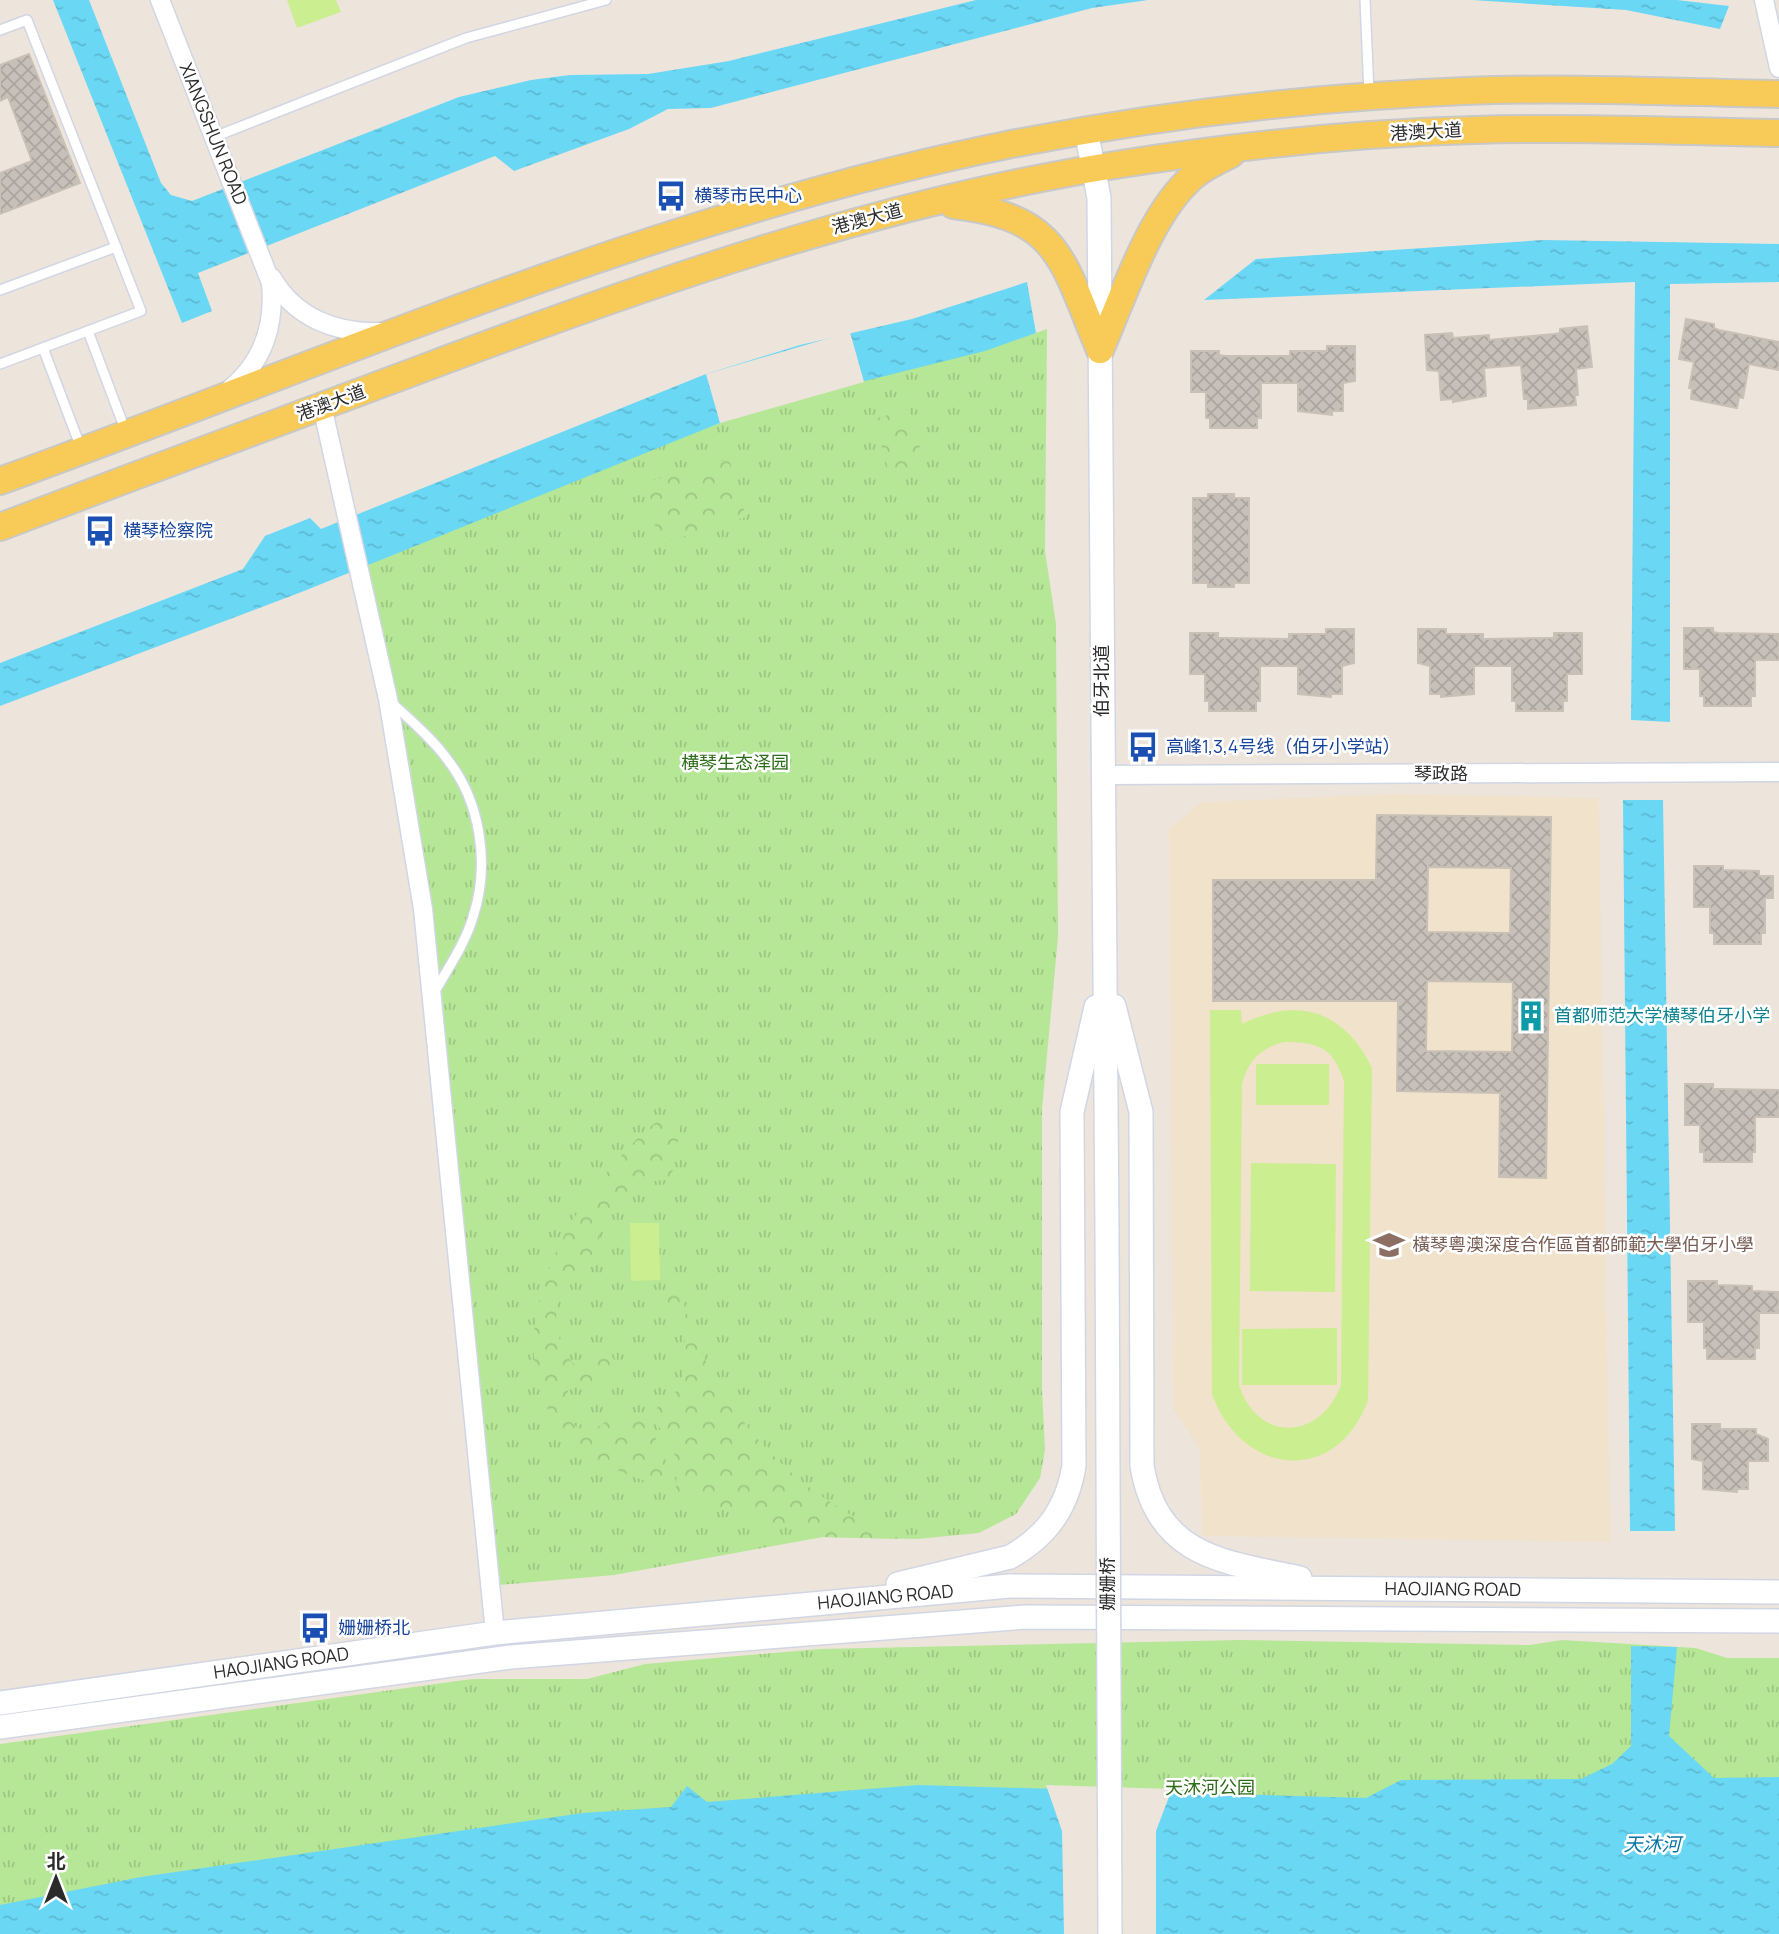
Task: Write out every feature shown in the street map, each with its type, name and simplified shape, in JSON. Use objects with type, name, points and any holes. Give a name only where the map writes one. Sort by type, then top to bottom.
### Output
[{"type":"main road","points":[[0,481],[400,331],[762,206],[923,164],[1086,130],[1212,112],[1369,96],[1559,89],[1779,94]]},
{"type":"main road","name":"伯牙北道","points":[[1086,130],[1098,198],[1107,1233]]},
{"type":"main road","name":"港澳大道","points":[[0,527],[696,269],[827,229],[930,202],[1093,169],[1262,145],[1470,130],[1779,133]]},
{"type":"main road","points":[[1100,350],[1169,202],[1187,181],[1210,164],[1235,152],[1262,145]]},
{"type":"main road","points":[[930,202],[1004,213],[1019,219],[1045,239],[1063,264],[1100,350]]},
{"type":"main road","points":[[1105,970],[1141,1112],[1142,1466],[1150,1498],[1166,1526],[1178,1538],[1206,1556],[1347,1588]]},
{"type":"main road","points":[[804,1605],[1010,1557],[1032,1544],[1050,1527],[1066,1499],[1074,1466],[1072,1112],[1105,970]]},
{"type":"main road","name":"姗姗桥","points":[[1107,1233],[1110,1934]]},
{"type":"main road","name":"HAOJIANG ROAD","points":[[0,1703],[495,1633],[1009,1586],[1779,1592]]},
{"type":"main road","name":"HAOJIANG ROAD","points":[[0,1727],[511,1657],[1026,1617],[1779,1621]]},
{"type":"street","name":"XIANGSHUN ROAD","points":[[160,0],[267,268],[289,300],[320,322],[349,331],[400,331]]},
{"type":"street","points":[[1764,0],[1779,68]]},
{"type":"street","name":"XIANGSHUN ROAD","points":[[215,400],[250,370],[265,344],[272,314],[267,268]]},
{"type":"street","points":[[322,406],[388,699],[413,839],[432,998],[495,1633]]},
{"type":"street","name":"琴政路","points":[[1103,775],[1779,772]]},
{"type":"lane","points":[[214,137],[466,38],[606,0]]},
{"type":"lane","points":[[1365,0],[1369,96]]},
{"type":"lane","points":[[0,30],[27,20],[141,311],[0,364]]},
{"type":"lane","points":[[0,290],[116,247]]},
{"type":"lane","points":[[88,331],[126,433]]},
{"type":"lane","points":[[43,348],[82,450]]},
{"type":"lane","points":[[388,699],[449,761],[471,802],[481,848],[479,894],[473,917],[432,998]]},
{"type":"shaded area","name":"橫琴粵澳深度合作區首都師範大學伯牙小學","points":[[1398,794],[1599,798],[1610,1542],[1202,1536],[1200,1450],[1173,1408],[1169,829],[1202,802]]},
{"type":"green space","points":[[287,0],[336,0],[341,12],[297,28]]},
{"type":"green space","name":"横琴生态泽园","points":[[1047,329],[1045,551],[1056,624],[1058,937],[1042,1109],[1042,1389],[1045,1450],[1040,1478],[1016,1514],[979,1533],[917,1539],[823,1537],[614,1575],[499,1585],[432,908],[410,767],[368,565],[612,463],[712,426],[797,398],[976,352]]},
{"type":"green space","points":[[909,409],[924,462],[889,473],[874,419]]},
{"type":"green space","points":[[729,459],[746,517],[660,544],[644,483]]},
{"type":"green space","points":[[1210,1010],[1241,1010],[1242,1024],[1282,1011],[1318,1014],[1348,1033],[1372,1068],[1368,1400],[1354,1428],[1335,1447],[1313,1458],[1290,1460],[1266,1455],[1245,1442],[1226,1422],[1212,1394]],"holes":[[[1284,1042],[1306,1043],[1323,1049],[1335,1061],[1344,1081],[1341,1385],[1332,1403],[1319,1416],[1305,1425],[1290,1428],[1274,1425],[1260,1418],[1248,1404],[1239,1385],[1242,1084],[1256,1057],[1268,1048]]]},
{"type":"green space","points":[[1256,1064],[1329,1064],[1329,1105],[1256,1105]]},
{"type":"green space","points":[[673,1112],[677,1113],[681,1123],[671,1180],[640,1185],[616,1201],[602,1225],[599,1257],[571,1278],[557,1306],[556,1322],[559,1338],[577,1368],[586,1351],[592,1349],[608,1352],[616,1366],[616,1373],[602,1386],[585,1381],[569,1389],[563,1404],[570,1421],[585,1430],[598,1427],[617,1416],[630,1416],[641,1421],[650,1429],[661,1451],[663,1487],[623,1472],[585,1452],[558,1425],[541,1395],[534,1361],[535,1326],[542,1291],[554,1256],[571,1224],[590,1194],[628,1148],[650,1127]]},
{"type":"green space","points":[[1251,1163],[1336,1164],[1335,1292],[1250,1291]]},
{"type":"green space","points":[[630,1223],[659,1223],[660,1280],[631,1281]]},
{"type":"green space","points":[[679,1285],[692,1328],[709,1368],[732,1406],[758,1440],[789,1470],[823,1497],[861,1520],[901,1539],[823,1537],[734,1513],[676,1492],[677,1462],[672,1447],[652,1416],[656,1409],[675,1393],[685,1368],[685,1342],[681,1329],[660,1295]]},
{"type":"green space","points":[[1337,1328],[1337,1385],[1242,1385],[1242,1329]]},
{"type":"green space","name":"天沐河公园","points":[[1239,1640],[1530,1645],[1562,1640],[1696,1648],[1727,1658],[1779,1658],[1779,1934],[0,1934],[0,1744],[472,1679],[587,1679],[645,1664],[820,1649]]},
{"type":"water","points":[[53,0],[89,0],[161,183],[171,195],[192,201],[459,97],[531,80],[570,75],[648,74],[729,61],[976,0],[1148,0],[1092,8],[711,108],[668,109],[629,129],[514,171],[495,156],[198,273],[212,311],[182,323]]},
{"type":"water","points":[[1472,0],[1677,0],[1729,6],[1720,29],[1626,10]]},
{"type":"water","points":[[1543,240],[1779,244],[1779,282],[1670,284],[1670,722],[1631,720],[1635,282],[1204,300],[1256,259]]},
{"type":"water","points":[[1027,282],[1036,333],[985,351],[813,394],[720,423],[304,591],[0,706],[0,663],[243,569],[265,536],[310,518],[321,529],[706,374],[800,345],[912,319]]},
{"type":"water","points":[[1623,800],[1663,800],[1675,1531],[1630,1531]]},
{"type":"water","name":"天沐河","points":[[1631,1646],[1677,1647],[1669,1736],[1714,1778],[1779,1777],[1779,1934],[0,1934],[0,1905],[141,1877],[583,1813],[671,1807],[687,1786],[707,1802],[918,1785],[1366,1798],[1401,1780],[1581,1779],[1612,1764],[1631,1746]]},
{"type":"pier","points":[[850,332],[864,382],[720,423],[706,374]]},
{"type":"pier","points":[[1046,1785],[1172,1789],[1156,1831],[1156,1934],[1064,1934],[1062,1831]]},
{"type":"building","points":[[29,54],[80,183],[0,214],[0,173],[32,161],[8,97],[0,101],[0,65]]},
{"type":"building","points":[[1686,319],[1714,324],[1714,328],[1719,330],[1779,342],[1779,370],[1749,364],[1743,398],[1739,397],[1737,408],[1691,399],[1692,388],[1689,388],[1694,362],[1679,359]]},
{"type":"building","points":[[1587,326],[1592,367],[1576,369],[1576,405],[1528,409],[1528,399],[1524,399],[1521,365],[1484,368],[1486,396],[1453,402],[1453,399],[1441,400],[1439,371],[1427,370],[1425,335],[1452,333],[1453,338],[1489,335],[1489,340],[1554,334],[1560,333],[1560,329]]},
{"type":"building","points":[[1327,346],[1355,346],[1355,381],[1343,383],[1343,411],[1332,411],[1332,415],[1298,411],[1298,383],[1261,383],[1261,418],[1257,418],[1257,428],[1210,428],[1210,418],[1206,418],[1206,392],[1191,392],[1191,351],[1219,351],[1219,355],[1225,356],[1290,356],[1290,351],[1327,351]]},
{"type":"building","points":[[1208,494],[1234,494],[1234,498],[1249,498],[1249,583],[1234,583],[1234,587],[1208,587],[1208,583],[1193,583],[1193,498],[1208,498]]},
{"type":"building","points":[[1684,628],[1713,628],[1713,632],[1719,633],[1779,634],[1779,660],[1755,660],[1755,696],[1751,696],[1751,706],[1704,706],[1704,696],[1700,696],[1700,669],[1684,669]]},
{"type":"building","points":[[1326,629],[1354,629],[1354,663],[1342,666],[1342,694],[1331,694],[1331,697],[1298,694],[1298,666],[1260,666],[1260,701],[1256,701],[1256,711],[1209,711],[1209,701],[1205,701],[1205,674],[1190,674],[1190,633],[1218,633],[1218,638],[1289,639],[1289,634],[1326,634]]},
{"type":"building","points":[[1418,629],[1446,629],[1446,634],[1483,634],[1483,639],[1554,638],[1554,633],[1582,633],[1582,674],[1567,674],[1567,701],[1563,701],[1563,711],[1516,711],[1516,701],[1512,701],[1512,666],[1474,666],[1474,694],[1441,697],[1441,694],[1430,694],[1430,666],[1418,663]]},
{"type":"building","name":"首都师范大学横琴伯牙小学","points":[[1377,815],[1551,817],[1546,1178],[1499,1177],[1500,1093],[1397,1091],[1398,1001],[1213,1001],[1213,880],[1376,880]],"holes":[[[1428,867],[1511,868],[1510,933],[1427,932]],[[1427,981],[1513,982],[1512,1052],[1426,1051]]]},
{"type":"building","points":[[1694,866],[1723,866],[1723,870],[1759,871],[1759,876],[1773,876],[1773,898],[1765,898],[1765,933],[1761,933],[1761,944],[1714,944],[1714,933],[1710,933],[1710,907],[1694,907]]},
{"type":"building","points":[[1685,1084],[1713,1084],[1713,1089],[1779,1090],[1779,1117],[1755,1117],[1755,1152],[1752,1152],[1752,1162],[1704,1162],[1704,1152],[1700,1152],[1700,1125],[1685,1125]]},
{"type":"building","points":[[1688,1281],[1717,1281],[1717,1285],[1752,1286],[1752,1291],[1779,1292],[1779,1313],[1759,1313],[1759,1348],[1755,1348],[1755,1359],[1707,1359],[1707,1348],[1704,1348],[1704,1322],[1688,1322]]},
{"type":"building","points":[[1692,1424],[1720,1424],[1720,1429],[1756,1429],[1756,1434],[1768,1439],[1768,1461],[1748,1461],[1748,1489],[1737,1489],[1737,1492],[1703,1489],[1703,1461],[1692,1459]]},
{"type":"place","name":"横琴市民中心","points":[[671,196]]},
{"type":"place","name":"横琴检察院","points":[[100,531]]},
{"type":"place","name":"高峰1,3,4号线（伯牙小学站）","points":[[1143,747]]},
{"type":"place","name":"首都师范大学横琴伯牙小学","points":[[1531,1016]]},
{"type":"place","name":"橫琴粵澳深度合作區首都師範大學伯牙小學","points":[[1389,1245]]},
{"type":"place","name":"姗姗桥北","points":[[315,1628]]}]
